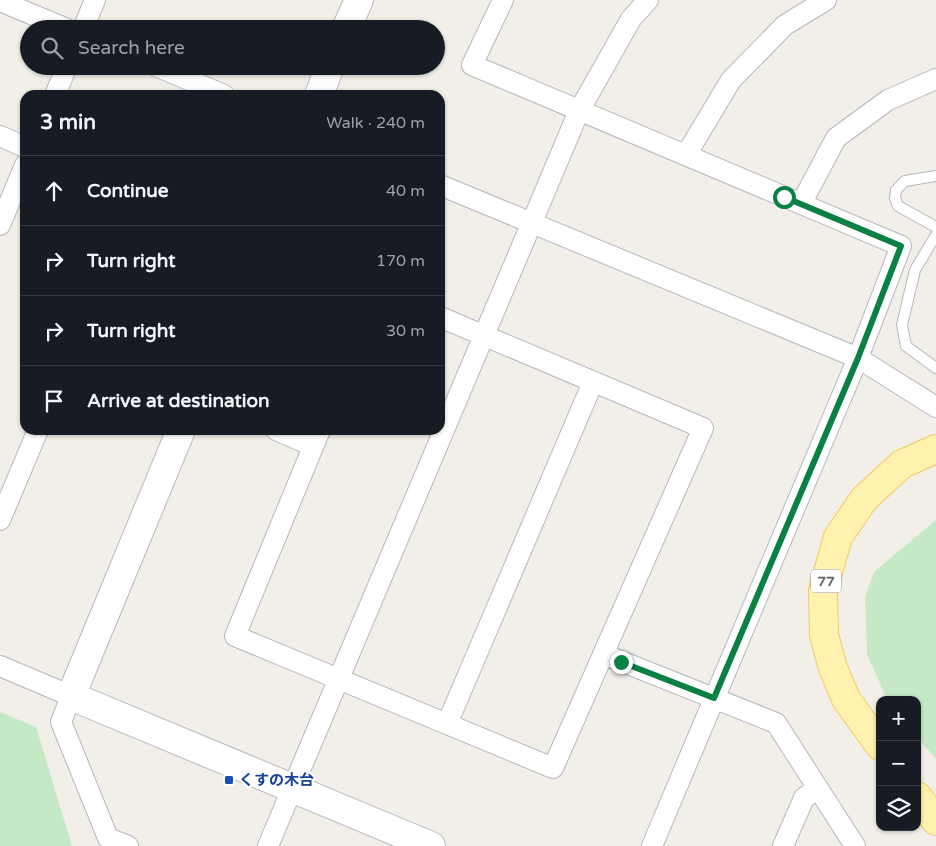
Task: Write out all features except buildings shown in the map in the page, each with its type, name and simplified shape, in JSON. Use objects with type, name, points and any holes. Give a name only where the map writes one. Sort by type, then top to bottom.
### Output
[{"type":"main road","name":"77","points":[[876,741],[846,699],[833,668],[824,635],[823,590],[838,537],[864,499],[902,464],[936,449]]},
{"type":"main road","points":[[921,801],[936,821]]},
{"type":"street","points":[[87,20],[95,0]]},
{"type":"street","points":[[350,20],[359,0]]},
{"type":"street","points":[[503,0],[472,65],[901,246],[858,358],[652,846]]},
{"type":"street","points":[[445,428],[579,111],[631,19],[648,0]]},
{"type":"street","points":[[686,155],[731,80],[785,25],[826,0]]},
{"type":"street","points":[[0,1],[45,20]]},
{"type":"street","points":[[57,90],[63,75]]},
{"type":"street","points":[[177,75],[212,90]]},
{"type":"street","points":[[321,90],[327,75]]},
{"type":"street","points":[[801,204],[836,138],[888,100],[936,79]]},
{"type":"street","points":[[0,136],[20,145]]},
{"type":"street","points":[[0,226],[20,177]]},
{"type":"street","points":[[445,187],[858,358],[936,407]]},
{"type":"street","points":[[302,435],[317,438],[235,636],[553,768],[703,428],[445,319]]},
{"type":"street","points":[[448,724],[593,382]]},
{"type":"street","points":[[0,520],[36,435]]},
{"type":"street","points":[[128,846],[108,838],[61,722],[179,435]]},
{"type":"street","points":[[268,846],[294,789],[442,435]]},
{"type":"street","points":[[603,654],[776,723],[855,846]]},
{"type":"street","points":[[0,666],[430,846]]},
{"type":"street","points":[[783,846],[804,798],[818,788]]},
{"type":"lane","points":[[936,176],[905,181],[896,190],[896,198],[898,206],[936,227]]},
{"type":"lane","points":[[936,235],[915,270],[902,325],[906,346],[936,368]]},
{"type":"green space","points":[[936,520],[936,759],[921,742],[921,696],[885,696],[867,654],[865,596],[875,571]]},
{"type":"green space","points":[[0,712],[36,727],[72,846],[0,846]]},
{"type":"place","name":"くすの木台","points":[[229,780]]},
{"type":"route","points":[[621,662],[714,698],[858,358],[901,246],[784,197]]}]
